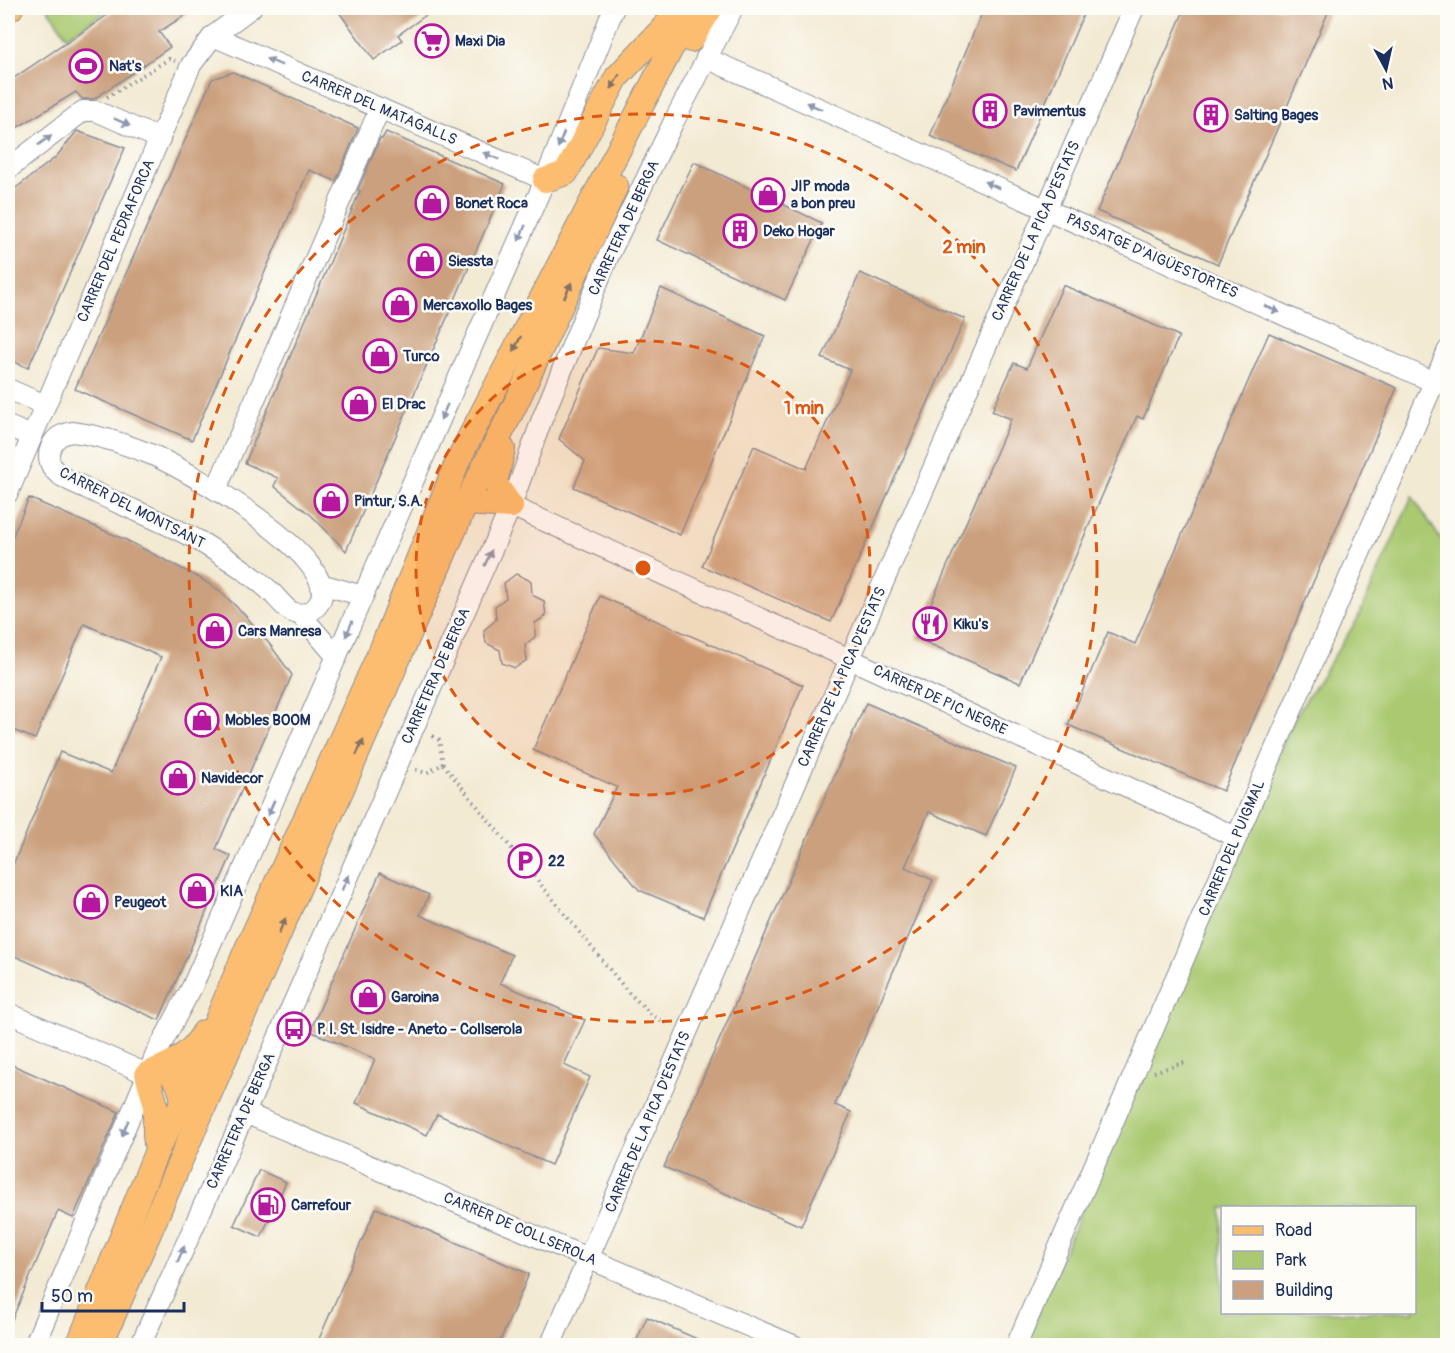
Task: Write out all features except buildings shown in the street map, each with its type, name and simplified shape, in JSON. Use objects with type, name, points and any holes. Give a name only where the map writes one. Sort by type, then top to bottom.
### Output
[{"type":"main road","points":[[78,1346],[158,1150],[184,1099],[226,996],[382,648],[460,456],[692,8]]},
{"type":"main road","points":[[101,1341],[466,503],[517,401],[616,187],[693,37],[711,8]]},
{"type":"main road","points":[[545,180],[566,173],[617,76],[672,15]]},
{"type":"main road","points":[[563,255],[593,170],[672,15]]},
{"type":"main road","points":[[511,507],[495,483],[517,401]]},
{"type":"main road","points":[[382,648],[408,609],[452,507],[466,503],[511,507]]},
{"type":"main road","points":[[155,1102],[198,1096],[240,999],[262,970]]},
{"type":"main road","points":[[156,1070],[195,1047],[226,996]]},
{"type":"main road","points":[[101,1341],[111,1293],[143,1212],[188,1116],[178,1083],[156,1070]]},
{"type":"main road","points":[[156,1070],[154,1136],[158,1150]]},
{"type":"street","name":"CARRER DEL PEDRAFORCA","points":[[8,493],[191,65],[213,36],[251,8]]},
{"type":"street","points":[[34,1346],[156,1070],[156,1054],[192,987],[545,180],[614,8]]},
{"type":"street","name":"CARRETERA DE BERGA","points":[[140,1346],[245,1113],[511,507],[542,419],[609,255],[733,8]]},
{"type":"street","name":"CARRER DE LA PICA D'ESTATS","points":[[550,1346],[1134,8]]},
{"type":"street","name":"CARRER DEL MATAGALLS","points":[[213,36],[545,180]]},
{"type":"street","name":"PASSATGE D'AIGÜESTORTES","points":[[706,58],[1434,381]]},
{"type":"street","points":[[216,490],[380,108]]},
{"type":"street","points":[[8,169],[83,111],[96,111],[160,140]]},
{"type":"street","name":"CARRER DEL PUIGMAL","points":[[1016,1346],[1448,350]]},
{"type":"street","points":[[8,389],[43,409],[63,434],[72,432],[96,435],[152,455],[216,490],[267,525],[309,564],[321,584],[322,596],[317,606],[311,611],[300,614]]},
{"type":"street","points":[[8,426],[31,436]]},
{"type":"street","name":"CARRER DEL MONTSANT","points":[[63,434],[54,441],[50,448],[51,464],[61,476],[183,532],[230,559],[292,612],[300,614],[337,657]]},
{"type":"street","name":"CARRER DEL MONTSANT","points":[[20,463],[51,464]]},
{"type":"street","name":"CARRER DE PIC NEGRE","points":[[511,507],[850,659],[1236,837]]},
{"type":"street","points":[[321,584],[363,596]]},
{"type":"street","points":[[8,1013],[156,1070]]},
{"type":"street","name":"CARRER DE COLLSEROLA","points":[[245,1113],[795,1346]]},
{"type":"path","points":[[83,111],[169,59],[191,65]]},
{"type":"path","points":[[415,726],[439,740],[443,764],[628,992],[653,1016],[687,1033]]},
{"type":"path","points":[[398,764],[426,773],[443,764]]},
{"type":"path","points":[[1133,1076],[1186,1062]]},
{"type":"green space","points":[[47,8],[111,8],[67,37]]},
{"type":"green space","points":[[1412,496],[1448,550],[1447,1345],[1023,1346],[1295,717],[1357,620]]},
{"type":"place","name":"Maxi Dia","points":[[432,41]]},
{"type":"place","name":"Nat's","points":[[86,66]]},
{"type":"place","name":"Pavimentus","points":[[990,111]]},
{"type":"place","name":"Salting Bages","points":[[1211,115]]},
{"type":"place","name":"JIP moda a bon preu","points":[[768,195]]},
{"type":"place","name":"Bonet Roca","points":[[432,203]]},
{"type":"place","name":"Deko Hogar","points":[[740,231]]},
{"type":"place","name":"Siessta","points":[[425,261]]},
{"type":"place","name":"Mercaxollo Bages","points":[[400,305]]},
{"type":"place","name":"Turco","points":[[380,356]]},
{"type":"place","name":"El Drac","points":[[359,404]]},
{"type":"place","name":"Pintur, S.A.","points":[[331,501]]},
{"type":"place","name":"Kiku's","points":[[930,624]]},
{"type":"place","name":"Cars Manresa","points":[[215,631]]},
{"type":"place","name":"Mobles BOOM","points":[[202,720]]},
{"type":"place","name":"Navidecor","points":[[178,778]]},
{"type":"place","name":"22","points":[[525,861]]},
{"type":"place","name":"KIA","points":[[197,891]]},
{"type":"place","name":"Peugeot","points":[[91,902]]},
{"type":"place","name":"Garoina","points":[[368,997]]},
{"type":"place","name":"P. I. St. Isidre - Aneto - Collserola","points":[[294,1029]]},
{"type":"place","name":"Carrefour","points":[[268,1205]]}]
